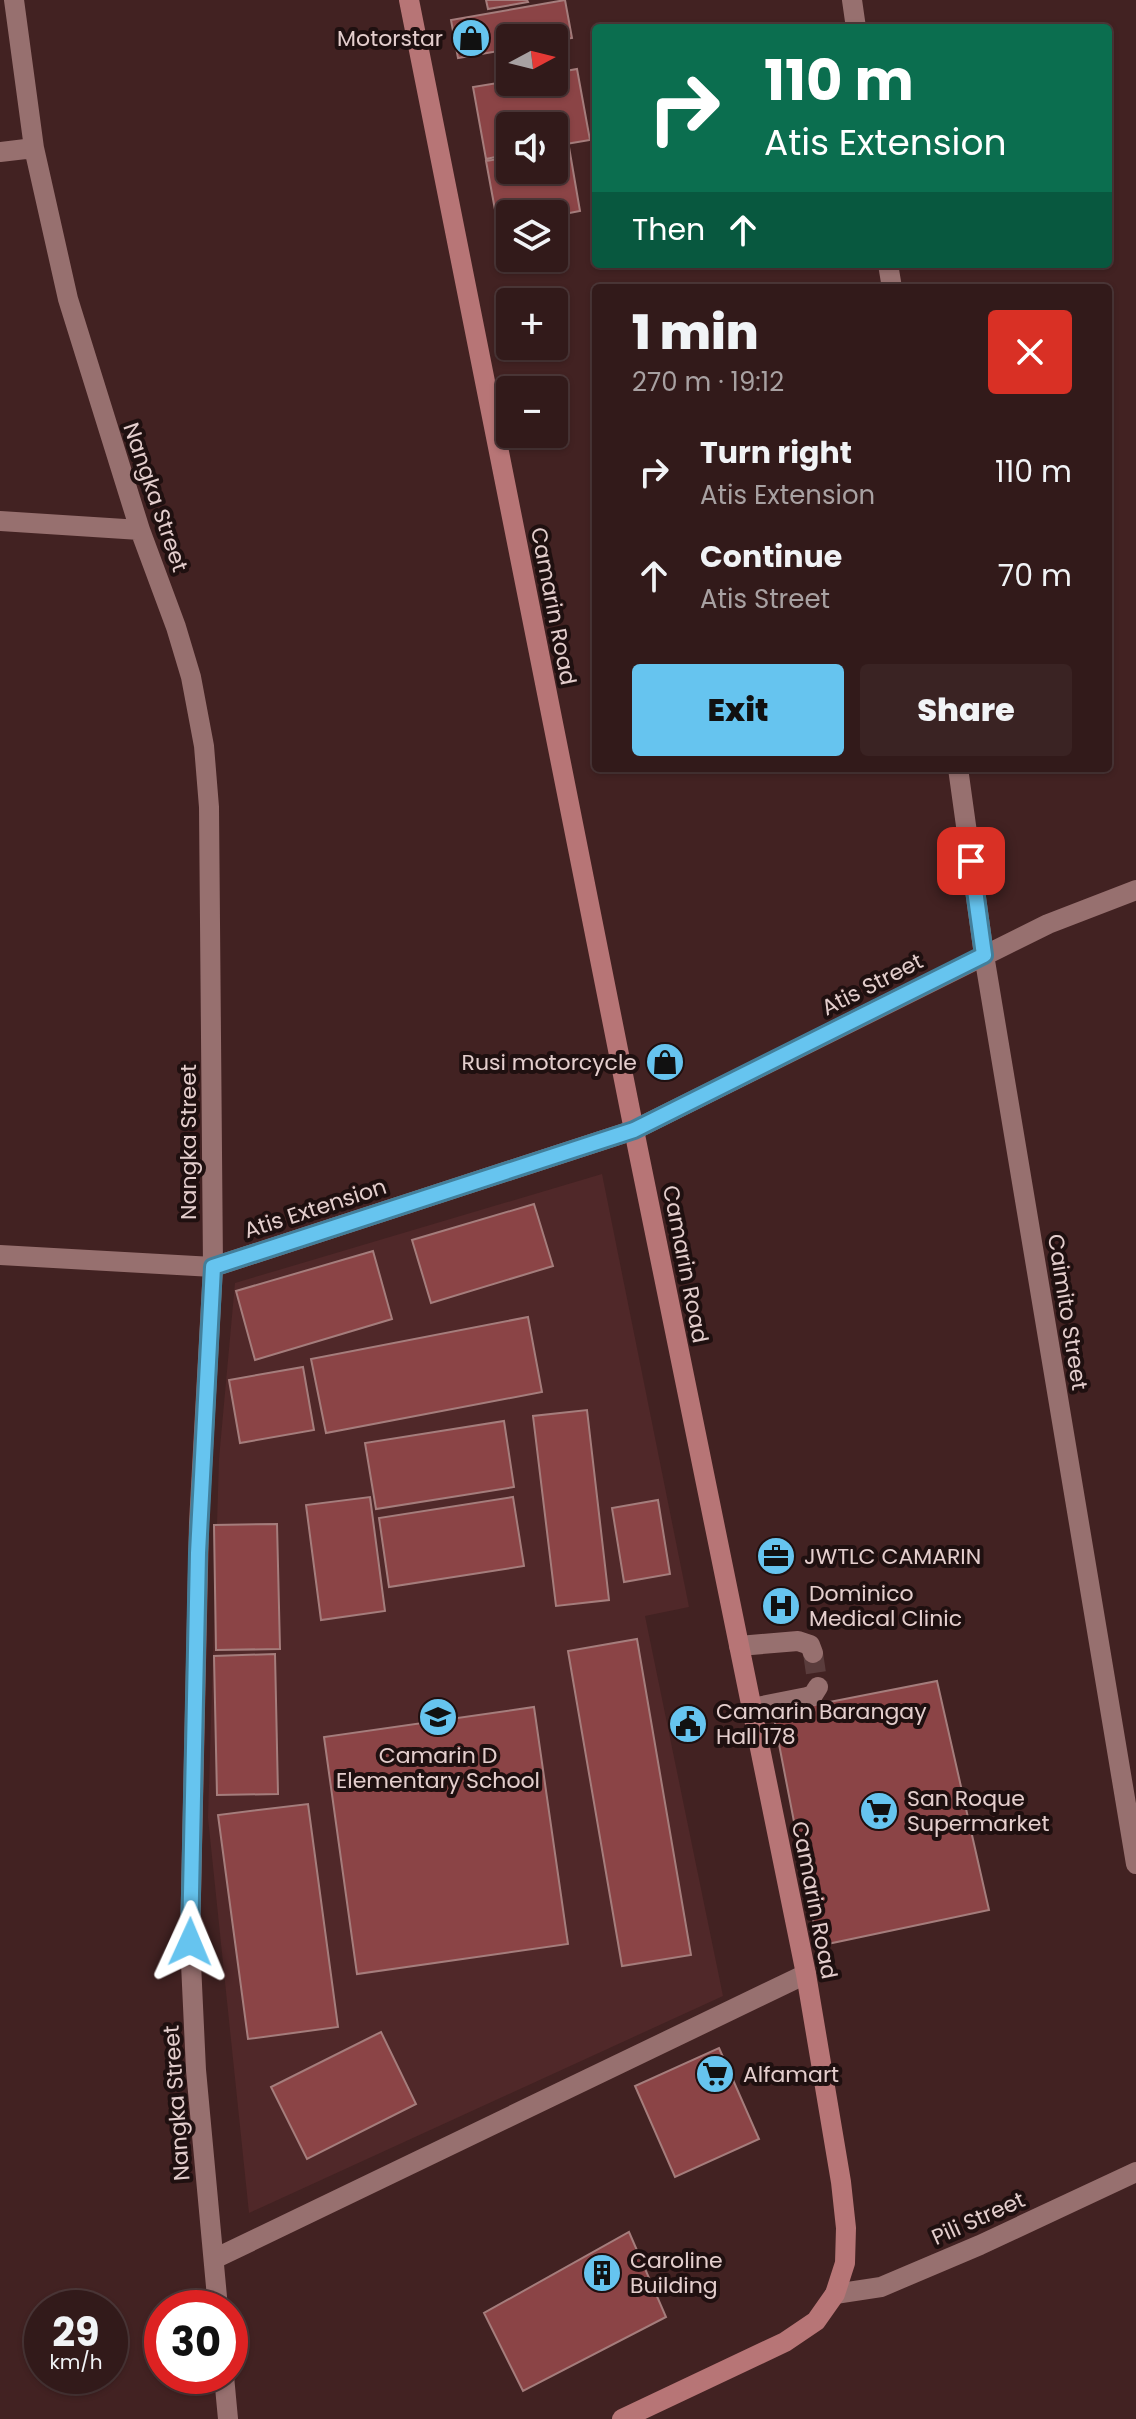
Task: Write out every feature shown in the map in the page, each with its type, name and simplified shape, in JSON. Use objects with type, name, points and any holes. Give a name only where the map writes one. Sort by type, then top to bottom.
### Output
[{"type":"main road","name":"Camarin Road","points":[[409,0],[806,1974],[846,2228],[845,2263],[835,2294],[816,2321],[785,2342],[622,2419]]},
{"type":"street","name":"Nangka Street","points":[[14,0],[34,148],[68,299],[140,530],[180,640],[191,677],[204,746],[212,890],[213,1267],[199,1539],[190,1942],[196,2070],[217,2290]]},
{"type":"street","points":[[852,0],[855,24]]},
{"type":"street","points":[[0,152],[34,148]]},
{"type":"street","points":[[0,521],[140,530]]},
{"type":"street","name":"Caimito Street","points":[[959,772],[984,955],[1136,1864]]},
{"type":"street","name":"Atis Street","points":[[634,1130],[1048,924],[1136,890]]},
{"type":"street","name":"Atis Extension","points":[[0,1255],[213,1267],[634,1130]]},
{"type":"street","points":[[739,1646],[798,1641],[810,1645],[813,1653]]},
{"type":"street","points":[[752,1708],[807,1697],[813,1695],[818,1687]]},
{"type":"street","points":[[214,2259],[806,1974]]},
{"type":"street","name":"Pili Street","points":[[835,2294],[881,2287],[980,2245],[1136,2172]]},
{"type":"street","points":[[226,2394],[228,2419]]},
{"type":"shaded area","name":"Camarin D Elementary School","points":[[602,1174],[689,1607],[645,1616],[723,1996],[249,2213],[208,1818],[219,1459],[235,1283]]},
{"type":"building","points":[[486,0],[527,0],[528,2],[488,9]]},
{"type":"building","points":[[565,0],[572,38],[568,39],[568,24],[496,24],[496,51],[458,58],[451,20]]},
{"type":"building","points":[[577,69],[590,140],[568,144],[568,112],[496,112],[496,157],[486,159],[473,87],[496,83],[496,96],[568,96],[568,71]]},
{"type":"building","points":[[568,147],[580,211],[568,213],[568,200],[496,200],[496,215],[486,161],[496,159],[496,184],[568,184]]},
{"type":"building","points":[[534,1204],[553,1266],[431,1303],[412,1240]]},
{"type":"building","points":[[373,1251],[392,1319],[255,1360],[236,1291]]},
{"type":"building","points":[[528,1317],[542,1392],[326,1433],[311,1359]]},
{"type":"building","points":[[303,1367],[314,1430],[240,1443],[229,1380]]},
{"type":"building","points":[[587,1410],[609,1600],[556,1606],[533,1416]]},
{"type":"building","points":[[504,1421],[514,1487],[376,1509],[365,1443]]},
{"type":"building","points":[[370,1497],[385,1611],[321,1620],[306,1505]]},
{"type":"building","points":[[513,1497],[524,1566],[389,1587],[379,1518]]},
{"type":"building","points":[[658,1500],[670,1574],[624,1582],[612,1508]]},
{"type":"building","points":[[277,1524],[280,1649],[216,1650],[214,1525]]},
{"type":"building","points":[[637,1639],[691,1955],[622,1966],[568,1651]]},
{"type":"building","points":[[275,1654],[278,1794],[217,1795],[214,1656]]},
{"type":"building","name":"San Roque Supermarket","points":[[937,1681],[989,1910],[818,1946],[773,1713]]},
{"type":"building","points":[[534,1707],[568,1944],[357,1974],[324,1737]]},
{"type":"building","points":[[308,1804],[338,2027],[248,2039],[218,1815]]},
{"type":"building","points":[[381,2032],[416,2104],[307,2159],[271,2087]]},
{"type":"building","points":[[719,2048],[759,2139],[675,2177],[635,2086]]},
{"type":"building","name":"Caroline Building","points":[[629,2232],[666,2317],[523,2391],[484,2313]]},
{"type":"tunnel","points":[[813,1653],[818,1687]]},
{"type":"place","name":"Motorstar","points":[[471,38]]},
{"type":"place","name":"Rusi motorcycle","points":[[665,1062]]},
{"type":"place","name":"JWTLC CAMARIN","points":[[776,1556]]},
{"type":"place","name":"Dominico Medical Clinic","points":[[781,1606]]},
{"type":"place","name":"Camarin D Elementary School","points":[[438,1717]]},
{"type":"place","name":"Camarin Barangay Hall 178","points":[[688,1724]]},
{"type":"place","name":"San Roque Supermarket","points":[[879,1811]]},
{"type":"place","name":"Alfamart","points":[[715,2074]]},
{"type":"place","name":"Caroline Building","points":[[602,2273]]},
{"type":"route","points":[[190,1942],[198,1553],[213,1267],[634,1130],[984,955],[971,861]]}]
